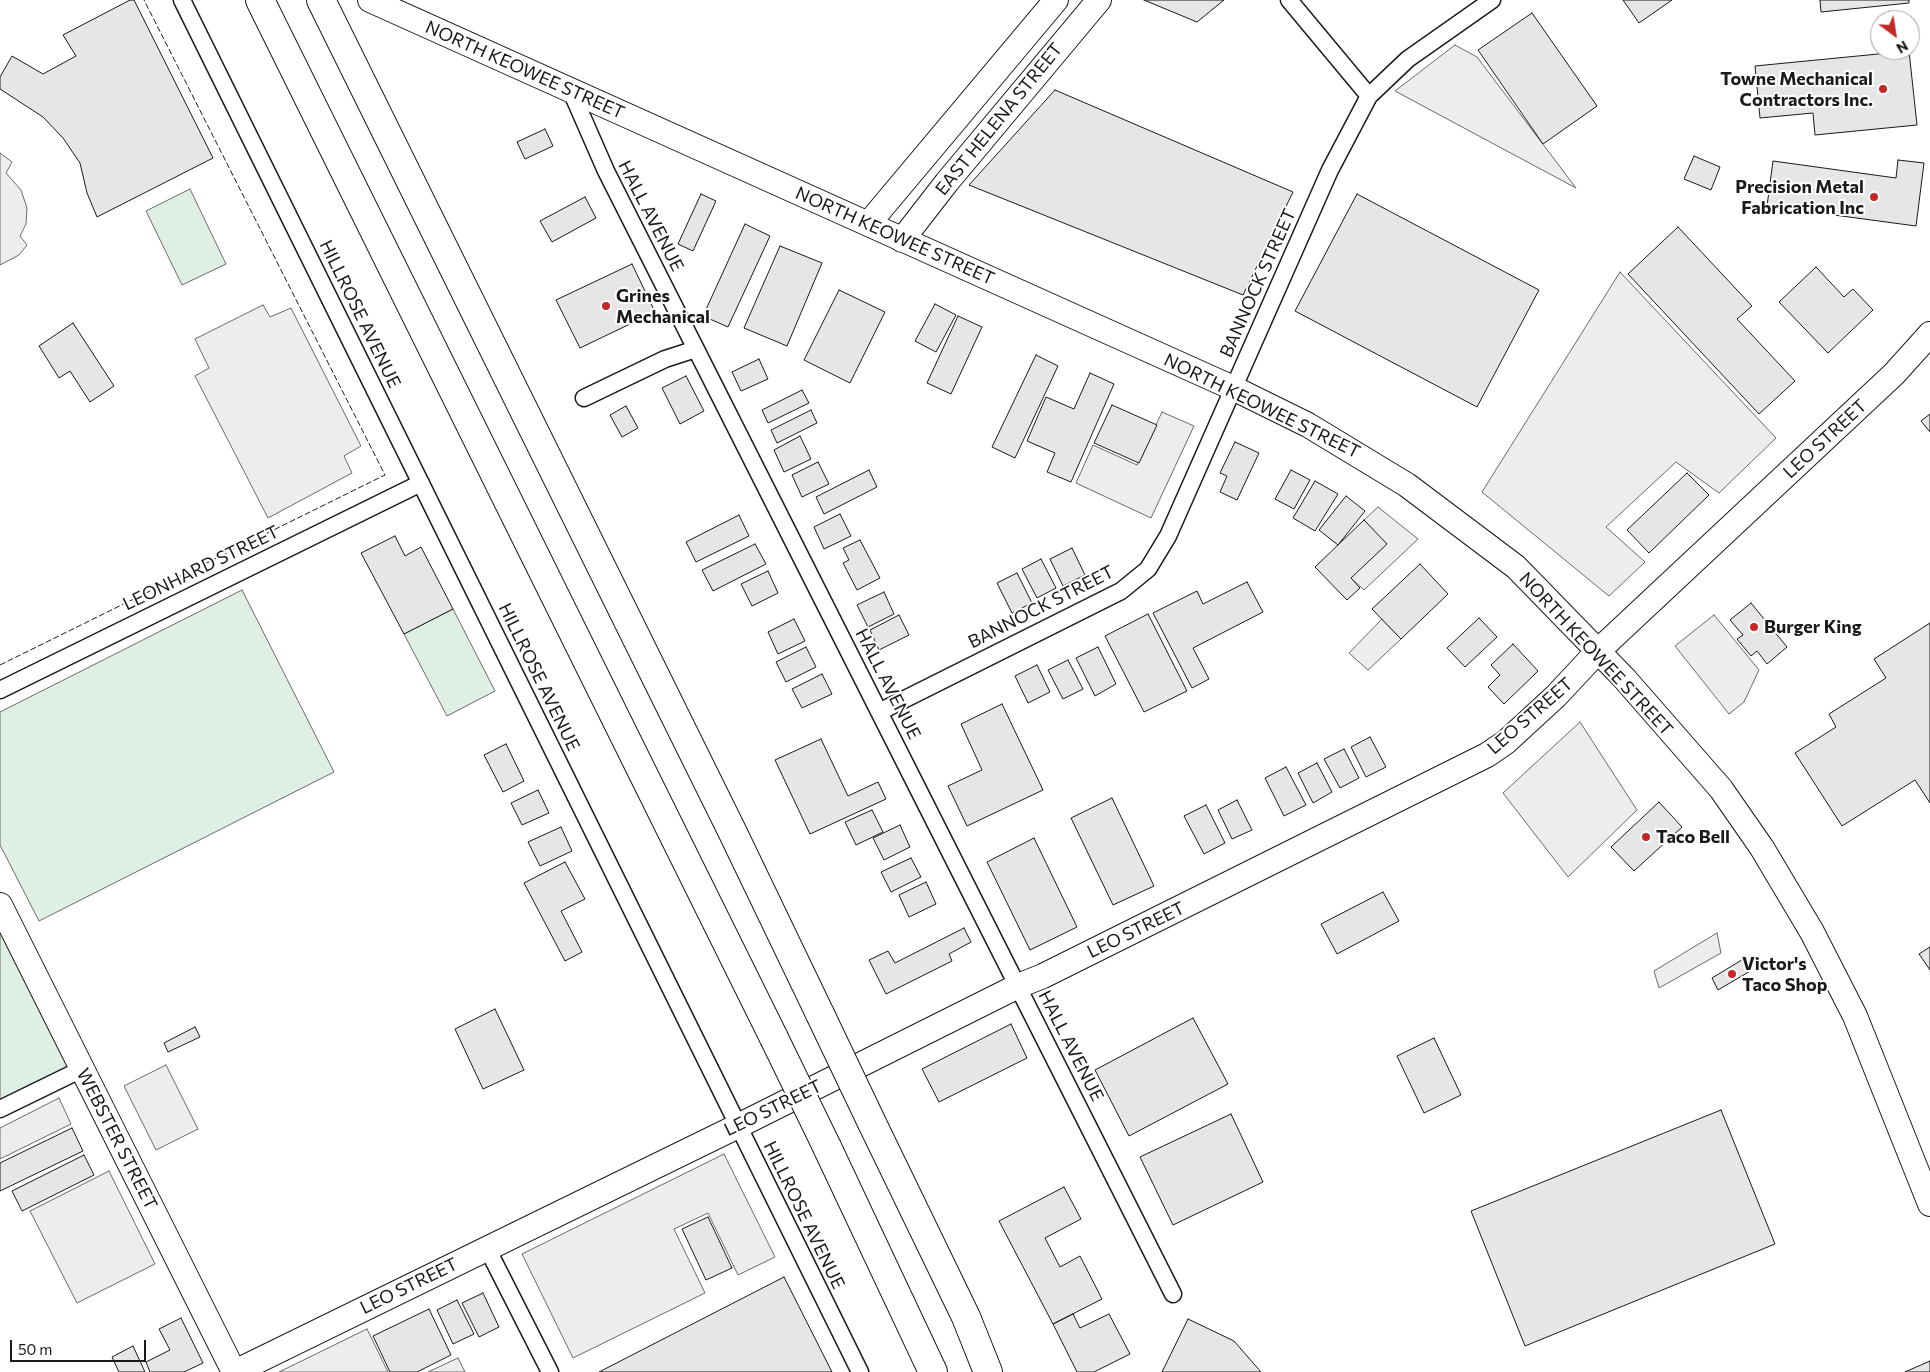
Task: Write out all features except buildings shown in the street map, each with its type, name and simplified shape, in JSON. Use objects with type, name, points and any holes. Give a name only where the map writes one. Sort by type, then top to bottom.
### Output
[{"type":"highway","points":[[260,0],[828,1147],[933,1372]]},
{"type":"highway","points":[[321,0],[820,1014],[949,1282],[988,1372]]},
{"type":"street","name":"HILLROSE AVENUE","points":[[182,0],[860,1372]]},
{"type":"street","name":"NORTH KEOWEE STREET","points":[[370,0],[401,8],[570,91],[1233,388],[1308,425],[1357,453],[1434,505],[1516,567],[1598,651],[1721,789],[1762,848],[1796,903],[1855,1016],[1930,1204]]},
{"type":"street","name":"EAST HELENA STREET","points":[[869,224],[1056,0]]},
{"type":"street","name":"EAST HELENA STREET","points":[[902,240],[953,174],[1099,0]]},
{"type":"street","points":[[1288,0],[1369,96]]},
{"type":"street","name":"BANNOCK STREET","points":[[879,712],[1121,591],[1137,580],[1154,561],[1168,536],[1330,170],[1369,96],[1408,59],[1492,0]]},
{"type":"street","name":"HALL AVENUE","points":[[570,91],[606,171],[1173,1294]]},
{"type":"street","name":"LEO STREET","points":[[234,1372],[738,1126],[1018,986],[1043,976],[1487,755],[1506,742],[1556,696],[1598,651],[1894,374],[1930,334]]},
{"type":"street","points":[[584,398],[665,359],[696,349]]},
{"type":"street","name":"LEONHARD STREET","points":[[0,690],[420,483]]},
{"type":"street","name":"WEBSTER STREET","points":[[0,905],[234,1372]]},
{"type":"street","points":[[0,1109],[82,1068]]},
{"type":"street","points":[[487,1248],[550,1372]]},
{"type":"green space","points":[[190,189],[226,264],[182,285],[146,211]]},
{"type":"green space","points":[[242,590],[334,772],[39,921],[0,845],[0,712]]},
{"type":"green space","points":[[453,609],[495,691],[447,716],[404,634]]},
{"type":"green space","points":[[0,905],[82,1069],[0,1109]]},
{"type":"shaded area","points":[[1455,45],[1477,57],[1576,188],[1395,91]]},
{"type":"shaded area","points":[[0,153],[12,162],[6,173],[21,190],[27,208],[26,224],[20,236],[27,245],[19,255],[0,265]]},
{"type":"shaded area","points":[[1620,272],[1776,438],[1719,493],[1676,462],[1606,527],[1645,562],[1609,596],[1482,492]]},
{"type":"shaded area","points":[[263,305],[270,317],[291,308],[361,446],[344,456],[352,473],[268,518],[195,376],[209,368],[195,339]]},
{"type":"shaded area","points":[[1162,412],[1194,426],[1151,518],[1076,483],[1093,445],[1137,465]]},
{"type":"shaded area","points":[[1378,507],[1418,539],[1364,590],[1351,578],[1364,520]]},
{"type":"shaded area","points":[[1714,615],[1759,670],[1744,702],[1729,714],[1675,646]]},
{"type":"shaded area","points":[[1382,619],[1401,639],[1368,670],[1349,653]]},
{"type":"shaded area","points":[[1580,722],[1637,810],[1568,877],[1503,793]]},
{"type":"shaded area","points":[[1717,933],[1721,953],[1659,988],[1654,971]]},
{"type":"shaded area","points":[[166,1065],[198,1129],[156,1150],[124,1086]]},
{"type":"shaded area","points":[[59,1098],[71,1124],[0,1159],[0,1128]]},
{"type":"shaded area","points":[[724,1154],[775,1257],[738,1275],[708,1213],[674,1229],[705,1293],[573,1358],[522,1254]]},
{"type":"shaded area","points":[[109,1171],[155,1264],[77,1303],[30,1211]]},
{"type":"shaded area","points":[[367,1329],[388,1372],[279,1372]]},
{"type":"shaded area","points":[[458,1358],[465,1372],[428,1372]]},
{"type":"fence","points":[[0,665],[385,475],[144,0]]},
{"type":"place","name":"Towne Mechanical Contractors Inc.","points":[[1883,89]]},
{"type":"place","name":"Precision Metal Fabrication Inc","points":[[1874,197]]},
{"type":"place","name":"Grines Mechanical","points":[[606,306]]},
{"type":"place","name":"Burger King","points":[[1754,627]]},
{"type":"place","name":"Taco Bell","points":[[1646,837]]},
{"type":"place","name":"Victor's Taco Shop","points":[[1732,974]]}]
